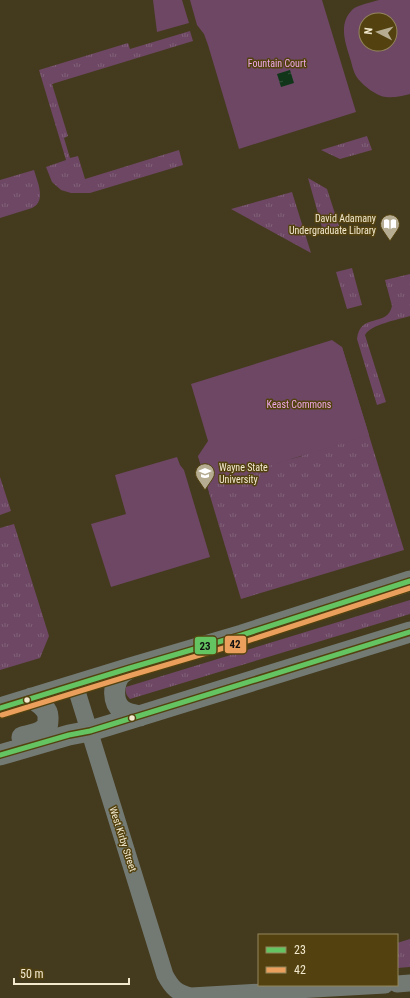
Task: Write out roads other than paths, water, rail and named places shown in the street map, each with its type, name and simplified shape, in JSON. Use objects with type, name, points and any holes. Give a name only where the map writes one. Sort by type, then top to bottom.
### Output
[{"type":"street","points":[[0,708],[242,635],[410,581]]},
{"type":"street","points":[[0,755],[140,716],[410,632]]},
{"type":"street","points":[[130,668],[118,679],[115,689],[115,698],[122,710],[129,714],[140,716]]},
{"type":"street","name":"West Kirby Street","points":[[75,685],[170,985],[183,994],[191,996],[367,986]]},
{"type":"street","points":[[0,744],[45,729],[48,725],[48,716],[44,707],[31,698]]},
{"type":"street","points":[[398,984],[410,983]]},
{"type":"water","points":[[290,70],[294,83],[281,87],[277,74]]},
{"type":"place","name":"David Adamany Undergraduate Library","points":[[390,241]]},
{"type":"place","name":"Wayne State University","points":[[205,490]]},
{"type":"park label","name":"Fountain Court","points":[[277,63]]},
{"type":"park label","name":"Keast Commons","points":[[299,404]]}]
